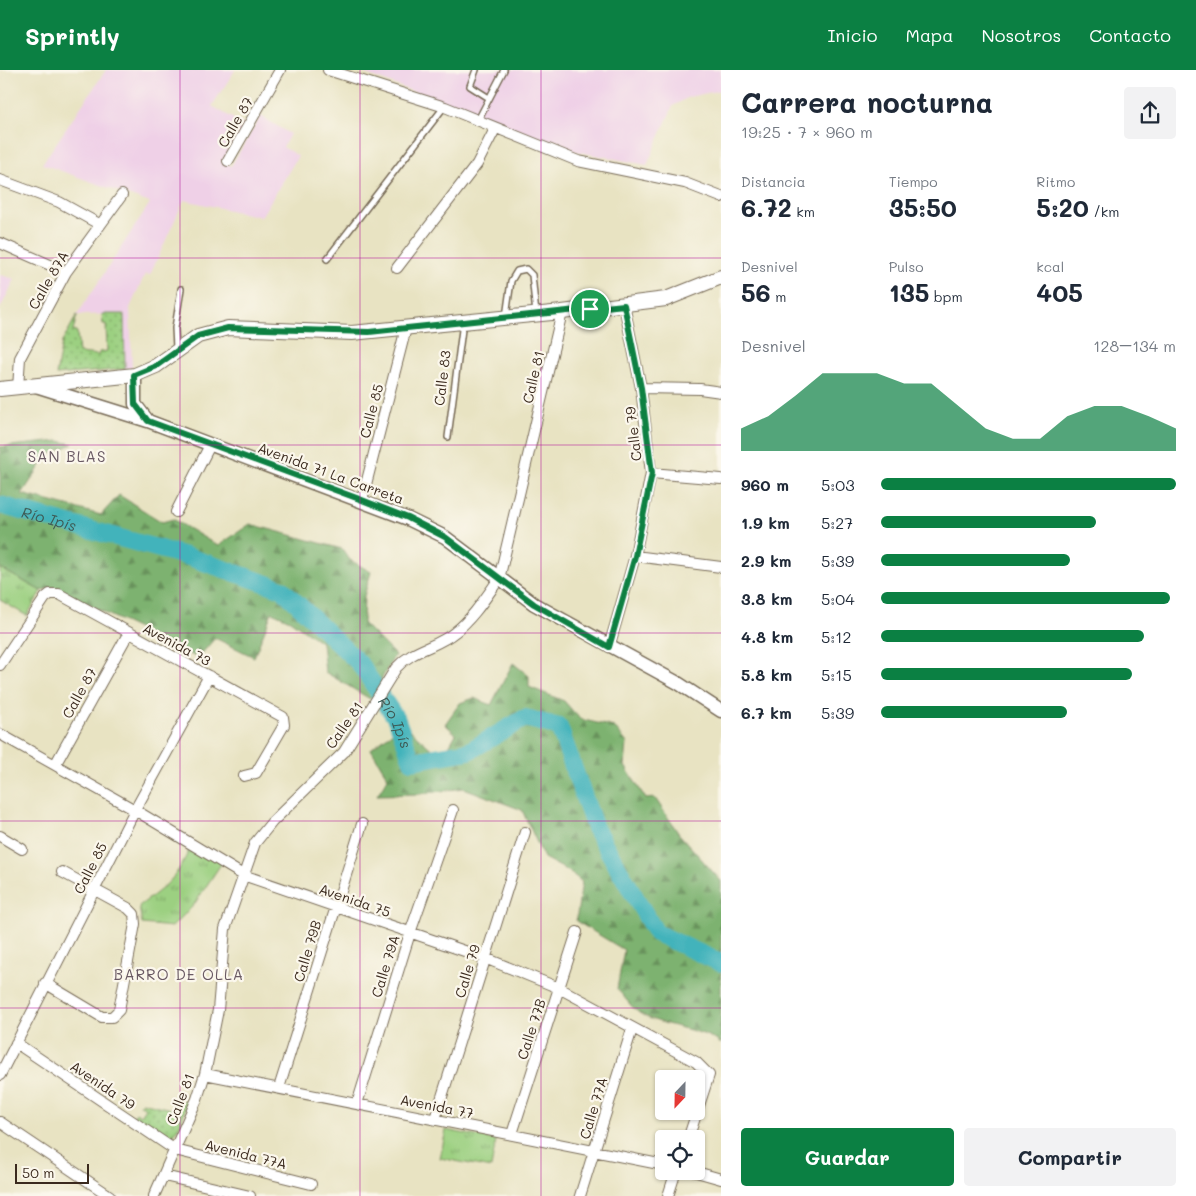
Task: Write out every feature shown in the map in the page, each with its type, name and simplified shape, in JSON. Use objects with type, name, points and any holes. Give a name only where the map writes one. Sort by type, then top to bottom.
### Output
[{"type":"main road","points":[[0,389],[134,375],[156,366],[198,336],[228,328],[352,333],[463,322],[507,312],[535,309],[562,312],[666,299],[721,277]]},
{"type":"street","name":"Calle 87","points":[[228,161],[280,70]]},
{"type":"street","points":[[328,70],[445,107],[495,129],[578,161],[685,183],[721,197]]},
{"type":"street","points":[[397,268],[477,164],[495,129]]},
{"type":"street","points":[[0,180],[59,202],[100,224]]},
{"type":"street","name":"Calle 87A","points":[[18,388],[20,358],[66,272],[122,195]]},
{"type":"street","points":[[0,243],[66,272]]},
{"type":"street","name":"Calle 79","points":[[609,647],[635,556],[652,473],[641,388],[624,305]]},
{"type":"street","name":"Calle 81","points":[[154,1196],[175,1150],[205,1074],[218,1010],[225,929],[255,843],[272,822],[344,752],[396,668],[407,657],[455,633],[482,603],[499,579],[562,312]]},
{"type":"street","name":"Calle 85","points":[[362,500],[406,328]]},
{"type":"street","points":[[134,375],[135,404],[148,421]]},
{"type":"street","name":"Avenida 71 La Carreta","points":[[36,386],[148,421],[408,518],[445,537],[534,604],[609,647],[672,679],[721,711]]},
{"type":"street","points":[[641,388],[700,389],[721,392]]},
{"type":"street","points":[[176,512],[210,445]]},
{"type":"street","points":[[652,473],[721,479]]},
{"type":"street","points":[[635,556],[721,567]]},
{"type":"street","name":"Avenida 73","points":[[3,653],[50,594],[59,594],[128,634],[283,717],[284,725],[256,773],[244,776]]},
{"type":"street","name":"Calle 87","points":[[55,765],[128,634]]},
{"type":"street","points":[[0,665],[3,653]]},
{"type":"street","name":"Calle 85","points":[[0,1074],[135,810],[209,676]]},
{"type":"street","name":"Avenida 75","points":[[0,734],[135,810],[243,875],[485,958],[559,988],[696,1062],[709,1075],[691,1130]]},
{"type":"street","name":"Calle 79A","points":[[357,1104],[410,933],[453,810]]},
{"type":"street","name":"Calle 79B","points":[[279,1088],[334,907],[362,824]]},
{"type":"street","name":"Calle 79","points":[[436,1119],[526,832]]},
{"type":"street","points":[[0,836],[22,849]]},
{"type":"street","points":[[45,983],[102,1017],[112,1017],[119,1010],[135,924],[134,914],[62,872]]},
{"type":"street","name":"Calle 77B","points":[[512,1134],[577,932]]},
{"type":"street","name":"Calle 77A","points":[[580,1196],[632,1028]]},
{"type":"street","name":"Avenida 79","points":[[16,1043],[175,1150]]},
{"type":"street","name":"Avenida 77","points":[[205,1074],[655,1163]]},
{"type":"street","points":[[0,1122],[110,1196]]},
{"type":"street","name":"Avenida 77A","points":[[175,1150],[311,1184]]},
{"type":"street","points":[[705,1174],[721,1179]]},
{"type":"street","points":[[164,1176],[250,1196]]},
{"type":"street","points":[[668,1196],[673,1180]]},
{"type":"lane","points":[[476,70],[470,86],[489,98]]},
{"type":"lane","points":[[477,120],[504,70]]},
{"type":"lane","points":[[327,259],[445,107]]},
{"type":"lane","points":[[507,312],[512,278],[517,271],[526,269],[532,275],[535,309]]},
{"type":"lane","points":[[177,351],[175,328],[181,289]]},
{"type":"lane","name":"Calle 83","points":[[448,437],[463,322]]},
{"type":"shaded area","points":[[106,70],[235,70],[212,106],[244,125],[223,161],[231,166],[261,116],[290,134],[283,147],[298,156],[261,217],[184,200],[150,275],[145,274],[130,308],[132,368],[125,369],[123,314],[77,315],[150,203],[42,164]]},
{"type":"shaded area","points":[[355,70],[721,70],[721,90],[689,97],[673,106],[647,165],[574,151]]},
{"type":"shaded area","points":[[0,275],[15,279],[0,309]]},
{"type":"green space","points":[[102,314],[124,314],[125,369],[56,375],[62,342],[77,315],[73,331],[77,332],[79,353],[99,355],[99,352],[107,351],[106,324],[103,324]]},
{"type":"green space","points":[[59,441],[73,444],[47,456],[22,494],[101,515],[119,495],[162,522],[173,519],[218,546],[250,524],[342,549],[350,560],[371,572],[364,596],[363,623],[395,655],[370,699],[325,672],[322,643],[290,620],[272,612],[254,657],[215,638],[198,658],[52,587],[41,591],[0,568],[0,447]]},
{"type":"green space","points":[[0,568],[41,591],[27,616],[0,600]]},
{"type":"green space","points":[[513,663],[529,676],[529,687],[564,701],[580,719],[614,727],[627,743],[625,766],[646,799],[655,798],[679,834],[721,881],[721,1044],[704,1034],[647,1017],[638,1012],[617,989],[624,950],[576,921],[582,882],[570,872],[544,858],[522,810],[464,788],[420,794],[377,795],[388,778],[371,749],[403,724],[436,753],[447,750],[456,734],[445,724],[460,703],[474,698],[491,705]]},
{"type":"green space","points":[[191,846],[223,861],[193,906],[172,927],[142,924],[139,906],[170,881],[181,866]]},
{"type":"green space","points":[[182,1100],[187,1101],[183,1116],[179,1126],[170,1138],[133,1117],[136,1113],[140,1115],[145,1108],[140,1104],[142,1102],[179,1111]]},
{"type":"green space","points":[[446,1130],[496,1140],[491,1168],[440,1158]]},
{"type":"waterway","name":"Río Ipís","points":[[0,505],[189,557],[282,589],[359,663],[397,720],[412,761],[469,751],[525,718],[559,727],[595,828],[656,933],[721,963]]},
{"type":"district","name":"SAN BLAS","points":[[67,456]]},
{"type":"district","name":"BARRO DE OLLA","points":[[179,974]]},
{"type":"route","points":[[624,305],[641,388],[652,473],[644,520],[609,647],[512,590],[445,537],[432,530],[408,518],[362,500],[148,421],[135,404],[134,375],[156,366],[198,336],[228,328],[352,333],[590,309],[624,305]]}]
